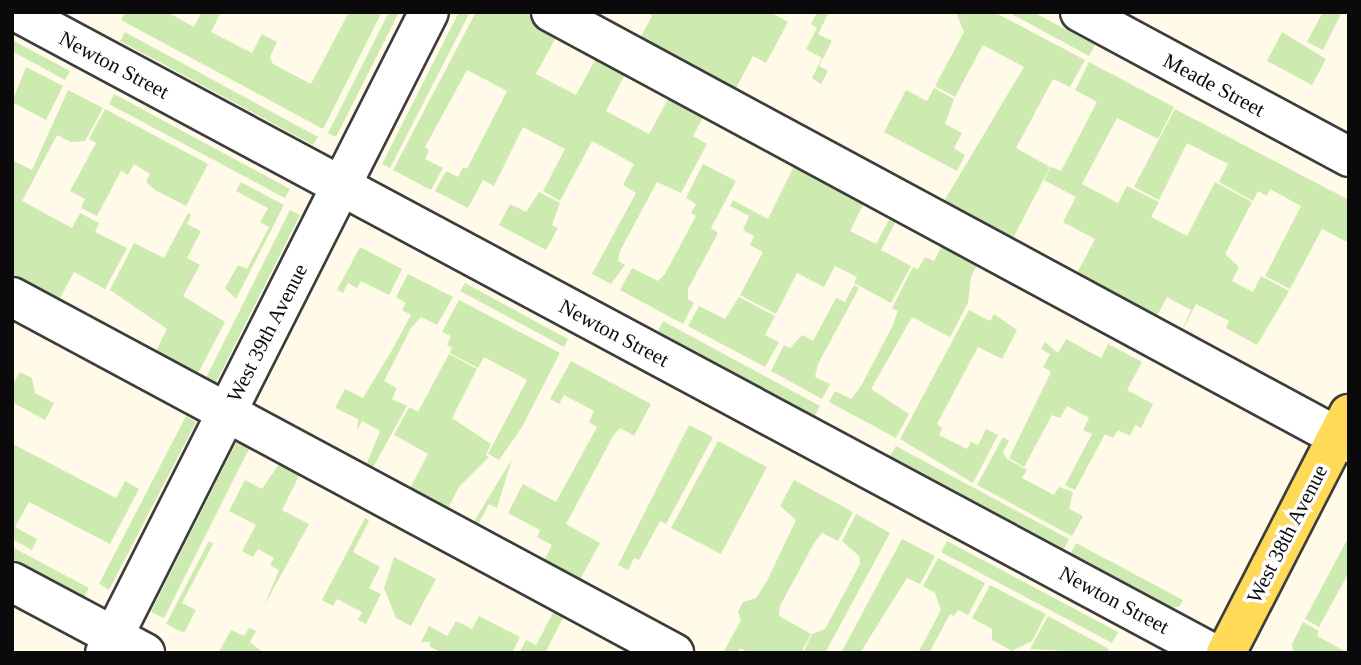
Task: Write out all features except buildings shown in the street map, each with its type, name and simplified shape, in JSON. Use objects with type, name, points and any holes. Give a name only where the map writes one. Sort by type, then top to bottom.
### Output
[{"type":"main road","name":"West 38th Avenue","points":[[1226,653],[1345,432]]},
{"type":"street","name":"Newton Street","points":[[17,12],[1212,653]]},
{"type":"street","name":"West 39th Avenue","points":[[121,647],[227,412],[429,12]]},
{"type":"street","points":[[551,12],[1345,432]]},
{"type":"street","name":"Meade Street","points":[[1080,12],[1349,157]]},
{"type":"street","points":[[12,297],[674,653]]},
{"type":"street","points":[[12,582],[121,647]]},
{"type":"green space","points":[[125,12],[167,12],[194,27],[202,12],[221,12],[211,32],[252,53],[262,34],[277,42],[270,57],[273,64],[311,84],[349,12],[382,12],[323,129],[121,20]]},
{"type":"green space","points":[[389,12],[399,12],[336,137],[328,133]]},
{"type":"green space","points":[[459,12],[470,12],[390,168],[382,164]]},
{"type":"green space","points":[[476,12],[529,12],[569,33],[556,37],[536,74],[576,95],[599,53],[628,69],[606,111],[649,134],[672,92],[707,110],[693,136],[707,144],[681,193],[657,182],[620,251],[618,261],[625,265],[611,284],[592,274],[636,193],[623,185],[634,164],[592,141],[560,201],[543,191],[565,149],[523,127],[494,186],[483,180],[468,208],[435,191],[446,171],[458,177],[463,167],[467,169],[507,91],[467,70],[425,147],[429,150],[425,159],[443,168],[431,190],[393,170]]},
{"type":"green space","points":[[649,12],[770,12],[788,22],[766,63],[753,56],[735,90],[637,44],[652,16]]},
{"type":"green space","points":[[817,12],[829,12],[818,34],[832,41],[819,66],[828,71],[821,84],[812,78],[822,58],[806,49],[817,28],[811,24]]},
{"type":"green space","points":[[956,12],[994,12],[1085,60],[1070,87],[1053,79],[1016,148],[1050,167],[1012,240],[943,203],[1024,67],[983,45],[955,97],[935,86],[964,32]]},
{"type":"green space","points":[[1008,12],[1033,12],[1095,45],[1089,56]]},
{"type":"green space","points":[[1323,12],[1342,12],[1323,50],[1307,42]]},
{"type":"green space","points":[[125,32],[318,137],[313,145],[120,41]]},
{"type":"green space","points":[[1282,32],[1326,59],[1312,85],[1267,61]]},
{"type":"green space","points":[[12,40],[70,71],[65,80],[12,51]]},
{"type":"green space","points":[[1089,62],[1174,107],[1158,139],[1117,118],[1082,184],[1118,203],[1127,186],[1159,202],[1151,217],[1187,236],[1215,182],[1252,202],[1225,254],[1239,267],[1232,281],[1253,292],[1261,276],[1289,291],[1257,345],[1226,328],[1229,321],[1196,304],[1180,335],[1191,310],[1167,297],[1153,323],[1076,275],[1095,239],[1063,222],[1076,197],[1044,180],[1051,167],[1061,171],[1097,102],[1075,90]]},
{"type":"green space","points":[[26,67],[63,86],[46,120],[12,102]]},
{"type":"green space","points":[[934,88],[954,99],[945,124],[962,133],[954,148],[965,155],[957,171],[884,132],[906,90],[927,101]]},
{"type":"green space","points":[[68,90],[103,108],[85,141],[71,142],[57,135],[22,201],[72,228],[80,213],[99,223],[95,232],[127,248],[105,289],[74,272],[54,309],[12,287],[12,160],[32,170]]},
{"type":"green space","points":[[114,94],[290,189],[285,198],[109,104]]},
{"type":"green space","points":[[105,109],[208,164],[186,206],[155,190],[146,182],[150,174],[134,164],[128,175],[121,171],[97,216],[81,208],[85,199],[70,191],[96,143],[89,139]]},
{"type":"green space","points":[[1175,109],[1349,200],[1349,243],[1322,229],[1290,289],[1265,276],[1301,206],[1270,189],[1267,196],[1258,191],[1253,201],[1219,182],[1228,164],[1187,143],[1159,200],[1134,187]]},
{"type":"green space","points":[[797,160],[867,197],[850,231],[876,244],[890,218],[896,221],[881,250],[911,266],[891,303],[854,283],[857,277],[835,266],[824,287],[797,273],[776,314],[740,295],[763,252],[750,245],[754,236],[743,230],[749,216],[730,206],[733,200],[768,219]]},
{"type":"green space","points":[[703,164],[736,181],[711,228],[718,233],[688,289],[688,299],[694,303],[683,324],[620,290],[632,268],[658,281],[665,274],[696,216],[691,213],[696,204],[686,198]]},
{"type":"green space","points":[[241,182],[284,205],[236,299],[225,288],[238,265],[247,269],[269,227],[260,222],[268,208],[236,191]]},
{"type":"green space","points":[[539,192],[560,203],[552,225],[558,228],[546,250],[499,225],[510,204],[526,212]]},
{"type":"green space","points":[[290,210],[300,215],[214,386],[201,388]]},
{"type":"green space","points":[[188,213],[191,215],[187,224],[201,231],[187,258],[200,265],[183,296],[225,322],[193,383],[151,361],[167,329],[110,290],[134,243],[164,258]]},
{"type":"green space","points":[[944,242],[979,261],[971,277],[968,303],[950,337],[912,317],[871,389],[909,414],[896,438],[829,402],[835,391],[851,399],[861,386],[892,327],[898,311],[892,308],[913,267],[918,269],[925,257],[934,261]]},
{"type":"green space","points":[[360,247],[402,269],[389,295],[361,281],[357,288],[348,283],[343,293],[337,290]]},
{"type":"green space","points":[[408,274],[453,297],[437,325],[421,317],[411,328],[384,381],[397,388],[392,399],[407,406],[371,471],[365,468],[380,431],[362,421],[357,430],[358,419],[335,408],[345,389],[363,398],[392,350],[411,315],[402,310],[406,303],[396,297]]},
{"type":"green space","points":[[465,283],[568,339],[564,347],[460,291]]},
{"type":"green space","points":[[854,285],[859,288],[818,364],[815,377],[830,384],[822,399],[771,371],[784,345],[790,348],[802,335],[813,341],[836,298],[845,302]]},
{"type":"green space","points":[[739,297],[775,316],[765,335],[779,342],[765,367],[688,326],[699,306],[725,319]]},
{"type":"green space","points":[[459,300],[560,353],[522,427],[499,460],[488,454],[527,380],[484,357],[478,368],[450,353],[452,348],[447,345],[451,336],[442,332]]},
{"type":"green space","points":[[969,310],[990,321],[994,314],[1017,330],[1002,359],[978,347],[937,424],[942,428],[939,435],[967,449],[971,442],[978,445],[986,429],[998,435],[973,483],[900,439]]},
{"type":"green space","points":[[663,321],[820,406],[815,416],[658,331]]},
{"type":"green space","points":[[1066,339],[1101,358],[1108,344],[1142,362],[1127,390],[1153,404],[1141,428],[1135,425],[1130,436],[1118,430],[1113,438],[1105,434],[1075,490],[1065,485],[1092,434],[1083,430],[1089,418],[1067,406],[1060,418],[1052,415],[1024,467],[1009,458],[1051,372],[1043,367],[1050,354],[1041,349],[1045,342],[1058,353]]},
{"type":"green space","points":[[449,354],[477,369],[452,418],[491,444],[486,455],[489,457],[459,487],[443,518],[405,498],[428,454],[394,435],[409,407],[418,412]]},
{"type":"green space","points":[[571,361],[651,404],[634,436],[620,428],[613,436],[566,524],[600,543],[576,587],[540,568],[552,545],[537,537],[540,530],[508,513],[523,484],[556,502],[597,427],[589,422],[594,411],[564,395],[559,404],[550,399]]},
{"type":"green space","points":[[20,372],[32,378],[35,393],[54,403],[45,420],[12,402],[12,386]]},
{"type":"green space","points":[[186,416],[196,422],[109,590],[99,584]]},
{"type":"green space","points":[[689,425],[713,437],[666,524],[660,521],[639,560],[634,558],[628,570],[618,565]]},
{"type":"green space","points":[[1003,437],[1009,441],[1003,452],[1007,459],[1027,470],[1022,478],[1054,495],[1059,487],[1073,492],[1069,509],[1083,516],[1072,536],[977,485]]},
{"type":"green space","points":[[244,439],[252,443],[164,618],[151,612],[236,443]]},
{"type":"green space","points":[[718,441],[767,467],[721,554],[671,528]]},
{"type":"green space","points":[[13,444],[116,498],[125,481],[139,489],[110,544],[29,502],[15,527],[37,539],[32,550],[12,539]]},
{"type":"green space","points":[[896,446],[1069,539],[1064,549],[890,456]]},
{"type":"green space","points":[[512,459],[497,508],[489,504],[473,534],[468,531]]},
{"type":"green space","points":[[282,460],[314,476],[299,476],[282,510],[309,524],[264,606],[279,570],[270,565],[274,558],[258,549],[253,557],[242,551],[256,525],[229,511],[245,480],[262,489]]},
{"type":"green space","points":[[794,480],[853,512],[838,541],[822,533],[814,543],[780,606],[779,616],[811,634],[801,653],[750,653],[740,648],[737,653],[723,653],[741,620],[738,612],[743,602],[756,598],[767,581],[796,520],[780,506]]},
{"type":"green space","points":[[856,514],[890,533],[825,653],[803,653],[812,634],[825,629],[860,564],[859,556],[842,541]]},
{"type":"green space","points":[[365,518],[369,521],[353,552],[380,567],[369,588],[381,594],[366,624],[358,620],[362,612],[337,599],[333,606],[322,600]]},
{"type":"green space","points":[[1349,536],[1349,572],[1319,627],[1305,619]]},
{"type":"green space","points":[[902,539],[935,556],[920,584],[907,578],[860,653],[841,653]]},
{"type":"green space","points":[[209,541],[213,544],[182,603],[196,610],[184,633],[166,624]]},
{"type":"green space","points":[[947,541],[1118,632],[1112,643],[941,552]]},
{"type":"green space","points":[[1076,543],[1183,600],[1179,607],[1171,607],[1071,553]]},
{"type":"green space","points":[[12,547],[89,588],[83,598],[12,560]]},
{"type":"green space","points":[[394,557],[436,579],[411,626],[396,618],[384,588]]},
{"type":"green space","points":[[938,558],[985,583],[968,615],[958,610],[954,616],[950,614],[929,653],[918,653],[941,610],[935,593],[923,586]]},
{"type":"green space","points":[[990,585],[1046,614],[1032,641],[1012,651],[992,640],[992,629],[972,618]]},
{"type":"green space","points":[[554,611],[564,616],[545,653],[519,653],[526,640],[536,645]]},
{"type":"green space","points":[[479,616],[520,637],[512,653],[442,653],[429,646],[431,642],[421,642],[429,626],[447,636],[456,621],[472,629]]},
{"type":"green space","points":[[1048,616],[1109,649],[1107,653],[1030,649]]},
{"type":"green space","points":[[1303,622],[1319,631],[1317,636],[1348,653],[1293,653],[1292,644]]},
{"type":"green space","points":[[249,628],[256,631],[250,642],[264,653],[219,652],[231,630],[244,636]]}]
